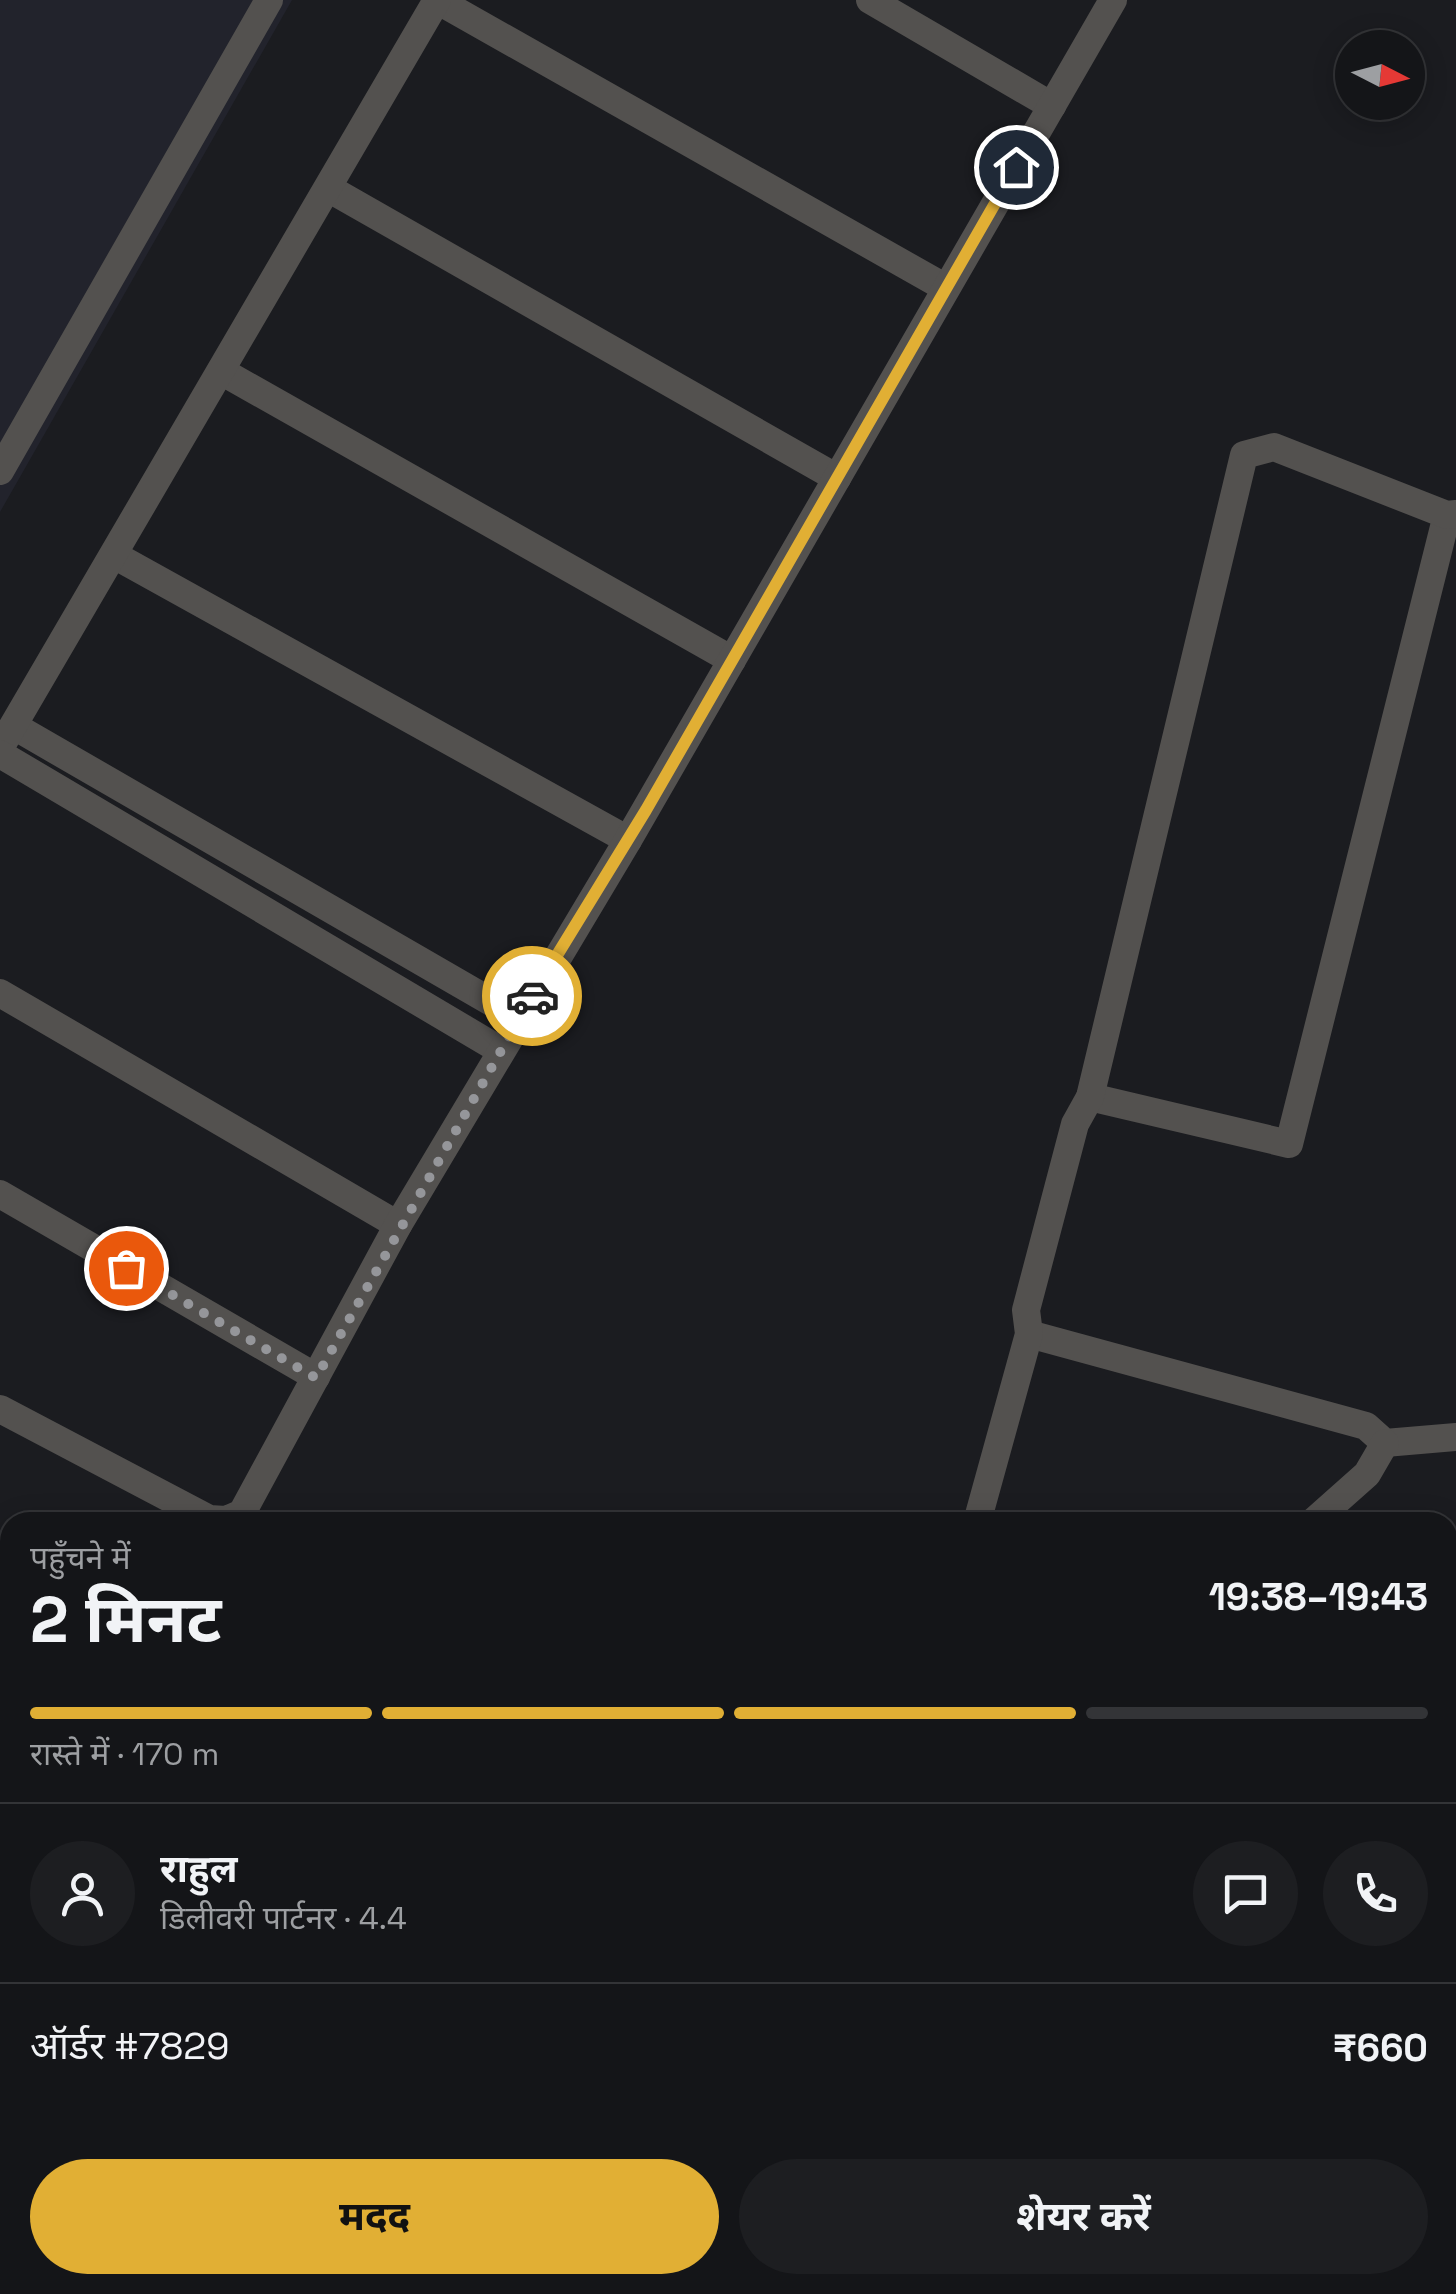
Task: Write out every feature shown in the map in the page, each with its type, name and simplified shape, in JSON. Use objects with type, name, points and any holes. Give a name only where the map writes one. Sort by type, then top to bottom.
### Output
[{"type":"street","points":[[0,471],[269,0]]},
{"type":"street","points":[[5,743],[437,0],[946,288]]},
{"type":"street","points":[[870,0],[1052,106]]},
{"type":"street","points":[[243,1512],[398,1225],[628,840],[1113,0]]},
{"type":"street","points":[[328,188],[837,478]]},
{"type":"street","points":[[221,372],[732,660]]},
{"type":"street","points":[[980,1512],[1030,1334],[1026,1310],[1075,1124],[1090,1097],[1244,455],[1274,447],[1452,515],[1289,1144],[1090,1097]]},
{"type":"street","points":[[114,556],[628,840]]},
{"type":"street","points":[[5,743],[519,1018]]},
{"type":"street","points":[[5,743],[500,1050]]},
{"type":"street","points":[[0,993],[398,1225]]},
{"type":"street","points":[[0,1194],[316,1378]]},
{"type":"street","points":[[1030,1334],[1366,1426],[1385,1443],[1456,1437]]},
{"type":"street","points":[[0,1410],[197,1512]]},
{"type":"street","points":[[1324,1512],[1367,1474],[1385,1443]]},
{"type":"shaded area","points":[[0,0],[292,0],[0,512]]},
{"type":"way so far","points":[[126,1268],[316,1378],[398,1225],[532,996]]},
{"type":"route","points":[[532,996],[646,810],[1016,167]]}]
